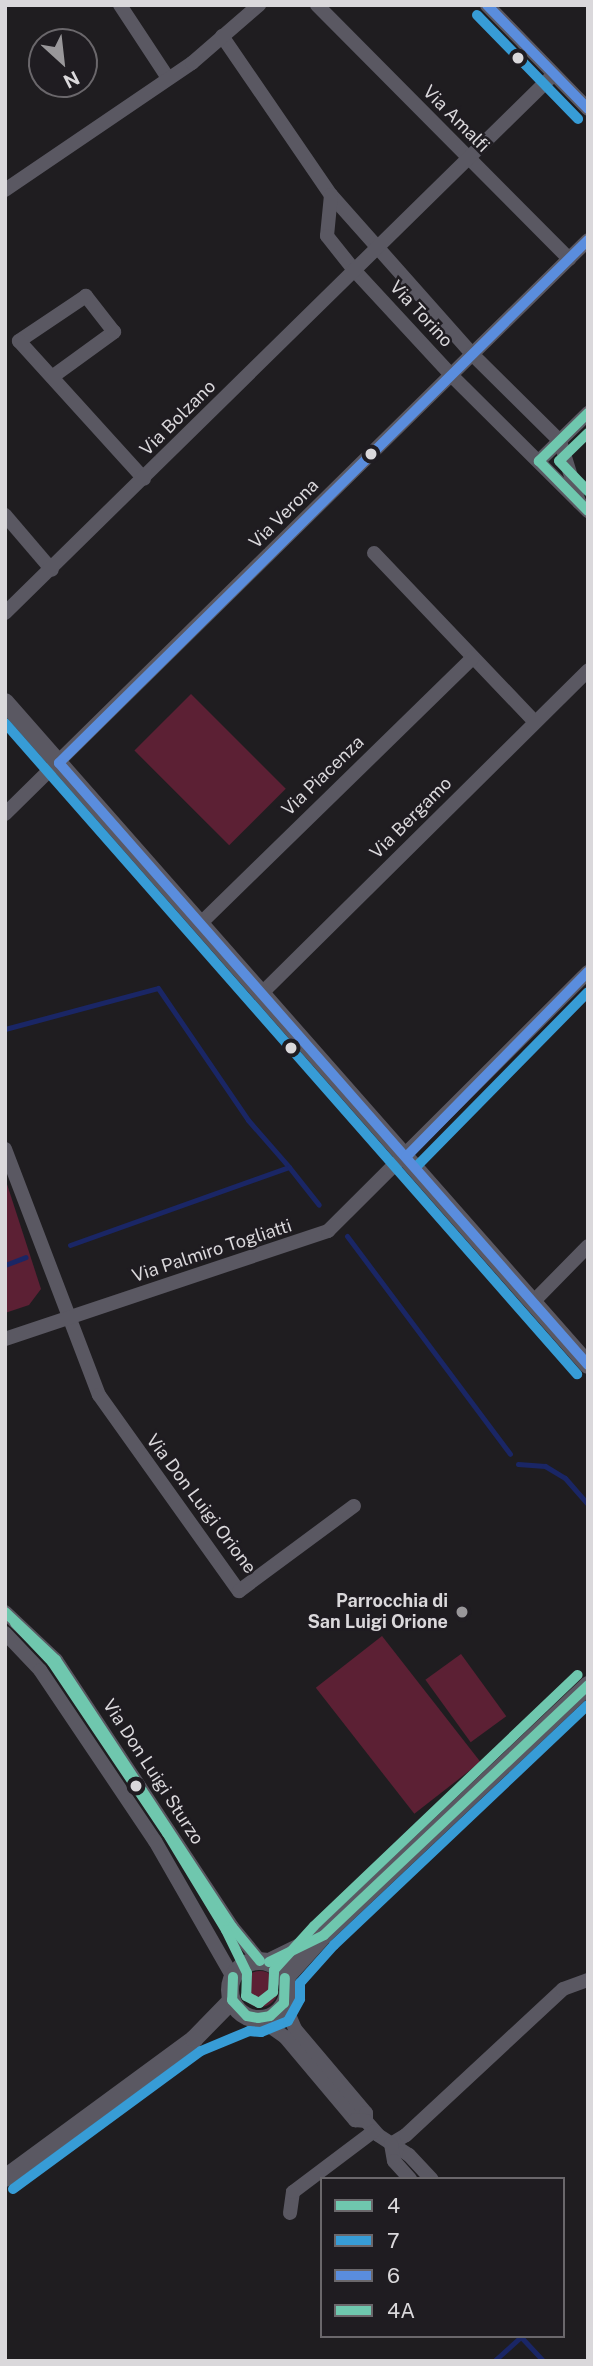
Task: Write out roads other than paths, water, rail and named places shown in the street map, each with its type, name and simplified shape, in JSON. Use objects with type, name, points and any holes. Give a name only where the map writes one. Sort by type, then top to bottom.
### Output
[{"type":"street","points":[[120,5],[168,78]]},
{"type":"street","points":[[5,190],[168,78],[259,5]]},
{"type":"street","name":"Via Amalfi","points":[[317,5],[569,259]]},
{"type":"street","points":[[488,5],[588,109]]},
{"type":"street","name":"Via Torino","points":[[222,36],[331,195],[472,354],[560,441],[585,502]]},
{"type":"street","name":"Via Bolzano","points":[[5,613],[52,570],[553,75]]},
{"type":"street","name":"Via Torino","points":[[331,195],[327,236],[354,270],[452,376],[585,502]]},
{"type":"street","name":"Via Verona","points":[[5,814],[588,240]]},
{"type":"street","points":[[52,377],[114,332],[86,296],[19,341],[144,479]]},
{"type":"street","points":[[539,461],[588,413]]},
{"type":"street","points":[[5,515],[52,570]]},
{"type":"street","points":[[374,553],[535,722]]},
{"type":"street","name":"Via Piacenza","points":[[201,923],[473,657]]},
{"type":"street","name":"Via Bergamo","points":[[262,993],[588,670]]},
{"type":"street","points":[[5,702],[588,1365]]},
{"type":"street","name":"Via Palmiro Togliatti","points":[[5,1339],[311,1239],[341,1220],[588,972]]},
{"type":"street","points":[[5,1149],[37,1224],[68,1319]]},
{"type":"street","points":[[533,1302],[588,1246]]},
{"type":"street","name":"Via Don Luigi Orione","points":[[68,1319],[99,1395],[239,1591],[354,1506]]},
{"type":"street","name":"Via Don Luigi Sturzo","points":[[5,1612],[56,1660],[232,1927],[265,1962]]},
{"type":"street","name":"Via Don Luigi Sturzo","points":[[5,1633],[40,1670],[155,1841],[233,1978]]},
{"type":"street","points":[[370,2126],[366,2113],[295,2029],[284,2003],[285,1978],[324,1935],[588,1685]]},
{"type":"street","points":[[5,2178],[194,2039],[232,2000],[233,1978],[239,1969],[265,1962],[324,1935]]},
{"type":"street","points":[[265,1962],[285,1978]]},
{"type":"street","points":[[391,2144],[563,1989],[588,1980]]},
{"type":"street","points":[[232,2000],[252,2017],[285,2036],[355,2120],[370,2126],[409,2155],[429,2177]]},
{"type":"street","points":[[194,2039],[252,2017],[270,2016],[284,2003]]},
{"type":"street","points":[[290,2213],[293,2192],[370,2126]]},
{"type":"street","points":[[391,2144],[394,2161],[409,2177]]},
{"type":"waterway","points":[[5,1029],[158,988],[248,1120],[289,1167]]},
{"type":"waterway","points":[[70,1245],[289,1167],[319,1205]]},
{"type":"waterway","points":[[347,1236],[510,1454]]},
{"type":"waterway","points":[[5,1265],[26,1257]]},
{"type":"waterway","points":[[518,1464],[545,1466],[565,1478],[588,1504]]},
{"type":"waterway","points":[[494,2361],[520,2338]]},
{"type":"waterway","points":[[522,2338],[543,2361]]},
{"type":"place","name":"Parrocchia di San Luigi Orione","points":[[462,1612]]}]
